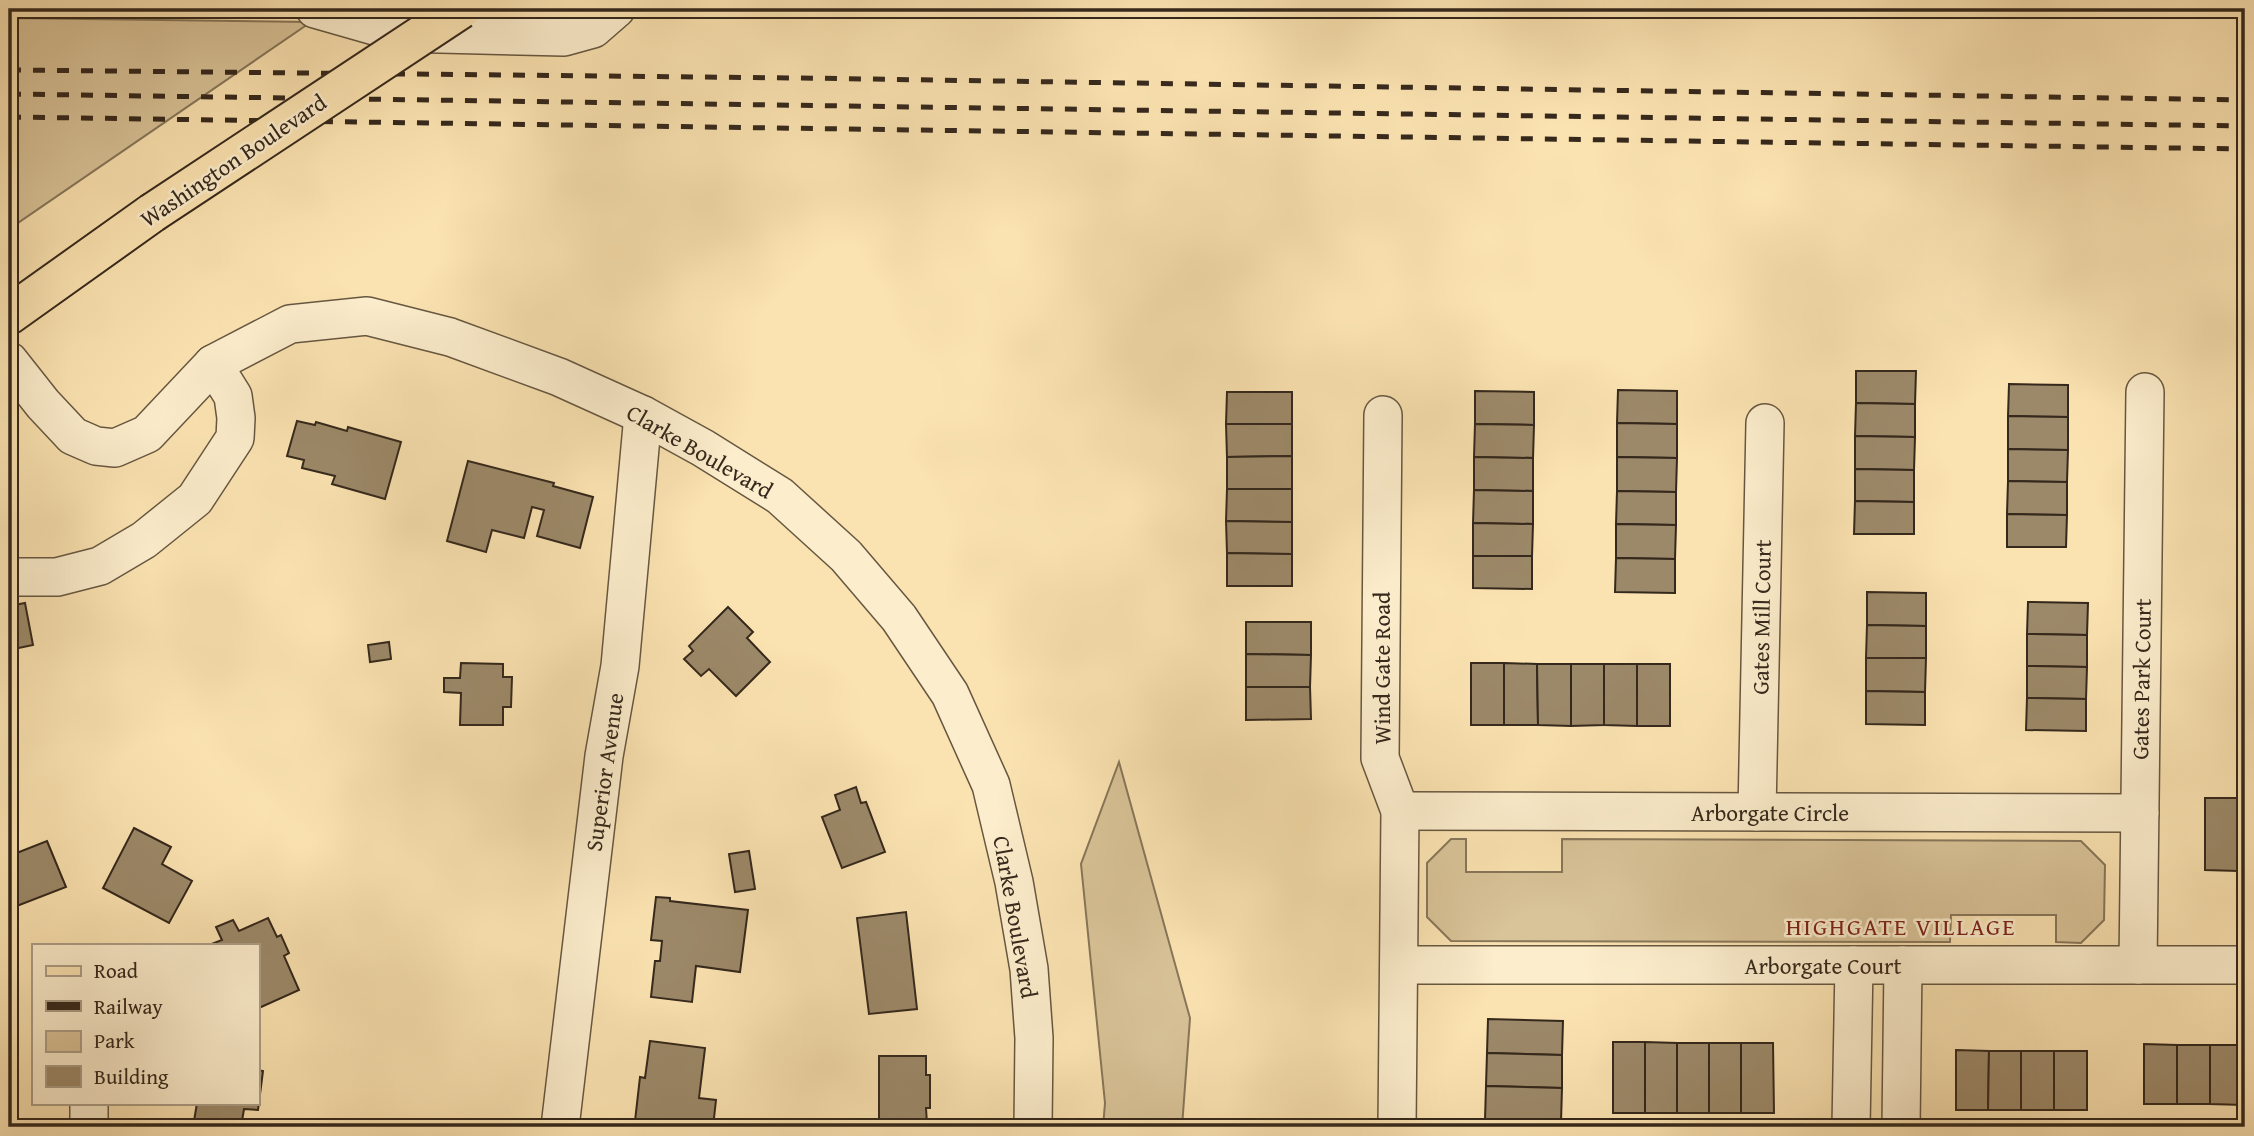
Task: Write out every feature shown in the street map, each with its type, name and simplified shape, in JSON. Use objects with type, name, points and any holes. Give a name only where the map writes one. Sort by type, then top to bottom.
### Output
[{"type":"main road","name":"Washington Boulevard","points":[[9,315],[152,213],[460,9]]},
{"type":"street","points":[[315,9],[399,33],[564,37],[593,29],[616,9]]},
{"type":"street","name":"Clarke Boulevard","points":[[9,361],[73,436],[96,446],[115,448],[147,434],[213,364],[290,324],[367,316],[450,337],[559,377],[643,415],[703,448],[780,496],[846,556],[890,607],[950,694],[991,785],[1014,883],[1028,969],[1033,1024],[1033,1127]]},
{"type":"street","points":[[9,577],[57,577],[100,566],[144,540],[195,499],[235,438],[233,396],[213,364]]},
{"type":"street","name":"Gates Park Court","points":[[2138,965],[2144,392]]},
{"type":"street","name":"Superior Avenue","points":[[560,1127],[604,756],[620,667],[643,415]]},
{"type":"street","name":"Wind Gate Road","points":[[1383,415],[1380,758],[1401,811],[1397,1127]]},
{"type":"street","name":"Gates Mill Court","points":[[1757,812],[1765,423]]},
{"type":"street","name":"Arborgate Circle","points":[[1401,811],[2140,813]]},
{"type":"street","name":"Arborgate Court","points":[[1401,965],[2245,965]]},
{"type":"street","points":[[1851,1127],[1854,965]]},
{"type":"street","points":[[1901,1127],[1903,965]]},
{"type":"street","points":[[89,1104],[89,1127]]},
{"type":"green space","points":[[9,18],[311,22],[9,229]]},
{"type":"green space","points":[[1119,762],[1190,1018],[1182,1127],[1103,1127],[1105,1103],[1081,864]]},
{"type":"green space","points":[[1451,839],[1466,839],[1466,872],[1562,872],[1562,839],[2081,841],[2105,865],[2104,920],[2081,943],[2056,942],[2056,915],[1951,915],[1950,942],[1451,941],[1427,917],[1427,863]]},
{"type":"building","points":[[2239,349],[2245,349],[2245,382],[2238,382]]},
{"type":"building","points":[[1856,371],[1916,371],[1915,404],[1856,403]]},
{"type":"building","points":[[2238,382],[2245,382],[2245,415],[2238,414]]},
{"type":"building","points":[[2009,384],[2068,385],[2068,417],[2008,416]]},
{"type":"building","points":[[1618,390],[1677,391],[1677,424],[1617,423]]},
{"type":"building","points":[[1475,391],[1534,392],[1534,425],[1475,424]]},
{"type":"building","points":[[1227,392],[1292,392],[1292,424],[1226,424]]},
{"type":"building","points":[[1856,403],[1915,404],[1915,437],[1855,436]]},
{"type":"building","points":[[2238,414],[2245,415],[2245,448],[2238,448]]},
{"type":"building","points":[[2008,416],[2068,417],[2068,450],[2008,449]]},
{"type":"building","points":[[297,421],[315,425],[316,422],[347,431],[348,427],[401,442],[385,499],[332,484],[335,476],[302,468],[304,460],[287,456]]},
{"type":"building","points":[[1617,423],[1677,424],[1677,458],[1617,457]]},
{"type":"building","points":[[1226,424],[1292,424],[1292,456],[1227,457]]},
{"type":"building","points":[[1475,424],[1534,425],[1533,458],[1474,457]]},
{"type":"building","points":[[1855,436],[1915,437],[1914,470],[1855,469]]},
{"type":"building","points":[[2238,448],[2245,448],[2245,480],[2237,480]]},
{"type":"building","points":[[2008,449],[2068,450],[2067,482],[2008,481]]},
{"type":"building","points":[[1292,456],[1292,489],[1227,489],[1227,457]]},
{"type":"building","points":[[1474,457],[1533,458],[1533,491],[1474,490]]},
{"type":"building","points":[[1617,457],[1677,458],[1676,492],[1617,491]]},
{"type":"building","points":[[468,461],[554,483],[553,486],[593,497],[580,548],[537,536],[544,510],[532,507],[524,538],[492,530],[486,552],[447,541]]},
{"type":"building","points":[[1855,469],[1914,470],[1914,502],[1855,501]]},
{"type":"building","points":[[2237,480],[2245,480],[2245,513],[2237,513]]},
{"type":"building","points":[[2008,481],[2067,482],[2067,515],[2007,514]]},
{"type":"building","points":[[1227,489],[1292,489],[1292,522],[1226,521]]},
{"type":"building","points":[[1474,490],[1533,491],[1533,524],[1473,523]]},
{"type":"building","points":[[1617,491],[1676,492],[1676,525],[1616,524]]},
{"type":"building","points":[[1855,501],[1914,502],[1914,534],[1854,534]]},
{"type":"building","points":[[2007,514],[2067,515],[2066,547],[2007,547]]},
{"type":"building","points":[[1226,521],[1292,522],[1292,554],[1227,553]]},
{"type":"building","points":[[1473,523],[1533,524],[1532,556],[1473,556]]},
{"type":"building","points":[[1616,524],[1676,525],[1675,559],[1616,558]]},
{"type":"building","points":[[1227,553],[1292,554],[1292,586],[1227,586]]},
{"type":"building","points":[[2242,553],[2245,553],[2245,591],[2242,591]]},
{"type":"building","points":[[1473,556],[1532,556],[1532,589],[1473,588]]},
{"type":"building","points":[[1616,558],[1675,559],[1675,593],[1615,592]]},
{"type":"building","points":[[2242,591],[2245,591],[2245,629],[2242,629]]},
{"type":"building","points":[[1867,592],[1926,593],[1926,626],[1867,625]]},
{"type":"building","points":[[2028,602],[2088,603],[2087,635],[2027,634]]},
{"type":"building","points":[[25,603],[33,645],[9,650],[9,606]]},
{"type":"building","points":[[728,607],[753,632],[747,638],[770,662],[736,696],[709,669],[701,676],[684,659],[693,651],[689,646]]},
{"type":"building","points":[[1246,622],[1311,622],[1311,655],[1246,654]]},
{"type":"building","points":[[1867,625],[1926,626],[1926,658],[1866,658]]},
{"type":"building","points":[[2242,629],[2245,629],[2245,667],[2241,667]]},
{"type":"building","points":[[2027,634],[2087,635],[2087,667],[2027,666]]},
{"type":"building","points":[[389,642],[391,659],[370,662],[368,645]]},
{"type":"building","points":[[1246,654],[1311,655],[1310,687],[1246,687]]},
{"type":"building","points":[[1866,658],[1926,658],[1925,692],[1866,691]]},
{"type":"building","points":[[461,663],[503,664],[503,677],[512,677],[511,707],[503,707],[503,725],[460,725],[461,693],[444,692],[444,678],[460,678]]},
{"type":"building","points":[[1471,663],[1504,663],[1504,725],[1471,725]]},
{"type":"building","points":[[1504,663],[1537,664],[1538,725],[1504,725]]},
{"type":"building","points":[[1537,664],[1571,664],[1571,726],[1538,725]]},
{"type":"building","points":[[1571,664],[1604,664],[1604,725],[1571,726]]},
{"type":"building","points":[[1604,664],[1637,664],[1637,726],[1604,725]]},
{"type":"building","points":[[1637,664],[1670,664],[1670,726],[1637,726]]},
{"type":"building","points":[[2027,666],[2087,667],[2086,699],[2027,698]]},
{"type":"building","points":[[2241,667],[2245,667],[2245,705],[2241,705]]},
{"type":"building","points":[[1246,687],[1310,687],[1311,719],[1246,720]]},
{"type":"building","points":[[1866,691],[1925,692],[1925,725],[1866,724]]},
{"type":"building","points":[[2027,698],[2086,699],[2086,731],[2026,730]]},
{"type":"building","points":[[856,787],[861,803],[866,802],[885,852],[842,868],[822,817],[840,810],[835,795]]},
{"type":"building","points":[[2205,798],[2239,798],[2238,871],[2205,870]]},
{"type":"building","points":[[2239,798],[2245,798],[2245,871],[2238,871]]},
{"type":"building","points":[[134,828],[171,847],[162,864],[192,881],[169,923],[103,888]]},
{"type":"building","points":[[47,841],[66,887],[9,909],[9,856]]},
{"type":"building","points":[[749,851],[755,889],[735,892],[729,854]]},
{"type":"building","points":[[656,897],[748,910],[740,972],[696,966],[692,1002],[651,997],[655,961],[660,961],[662,941],[651,940]]},
{"type":"building","points":[[906,912],[917,1009],[869,1014],[857,918]]},
{"type":"building","points":[[268,918],[277,937],[281,935],[289,953],[284,956],[299,990],[259,1008],[259,944],[212,944],[222,940],[216,927],[233,920],[239,931]]},
{"type":"building","points":[[1488,1019],[1563,1021],[1562,1055],[1487,1053]]},
{"type":"building","points":[[650,1041],[705,1048],[699,1098],[716,1100],[713,1127],[635,1121],[640,1077],[645,1078]]},
{"type":"building","points":[[1613,1042],[1645,1042],[1645,1113],[1613,1113]]},
{"type":"building","points":[[1645,1042],[1677,1043],[1677,1113],[1645,1113]]},
{"type":"building","points":[[1677,1043],[1709,1043],[1709,1113],[1677,1113]]},
{"type":"building","points":[[1709,1043],[1741,1043],[1741,1113],[1709,1113]]},
{"type":"building","points":[[1741,1043],[1773,1043],[1774,1113],[1741,1113]]},
{"type":"building","points":[[2144,1044],[2177,1045],[2177,1104],[2144,1104]]},
{"type":"building","points":[[2177,1045],[2210,1045],[2210,1104],[2177,1104]]},
{"type":"building","points":[[2210,1045],[2244,1045],[2244,1105],[2210,1104]]},
{"type":"building","points":[[2244,1045],[2245,1104],[2244,1105]]},
{"type":"building","points":[[1956,1050],[1989,1051],[1988,1110],[1956,1110]]},
{"type":"building","points":[[1989,1051],[2021,1051],[2021,1110],[1988,1110]]},
{"type":"building","points":[[2021,1051],[2054,1051],[2054,1110],[2021,1110]]},
{"type":"building","points":[[2054,1051],[2087,1051],[2087,1110],[2054,1110]]},
{"type":"building","points":[[1487,1053],[1562,1055],[1562,1088],[1486,1086]]},
{"type":"building","points":[[879,1056],[926,1056],[926,1075],[930,1075],[927,1124],[879,1124]]},
{"type":"building","points":[[259,1070],[263,1071],[259,1102]]},
{"type":"building","points":[[1486,1086],[1562,1088],[1561,1122],[1485,1120]]},
{"type":"building","points":[[197,1104],[259,1104],[258,1110],[244,1109],[241,1127],[193,1127]]},
{"type":"building","points":[[1485,1120],[1561,1122],[1561,1127],[1485,1127]]},
{"type":"railway","points":[[9,70],[801,78],[2245,100]]},
{"type":"railway","points":[[9,94],[2245,126]]},
{"type":"railway","points":[[9,117],[2245,149]]},
{"type":"district","name":"HIGHGATE VILLAGE","points":[[1901,926]]}]
